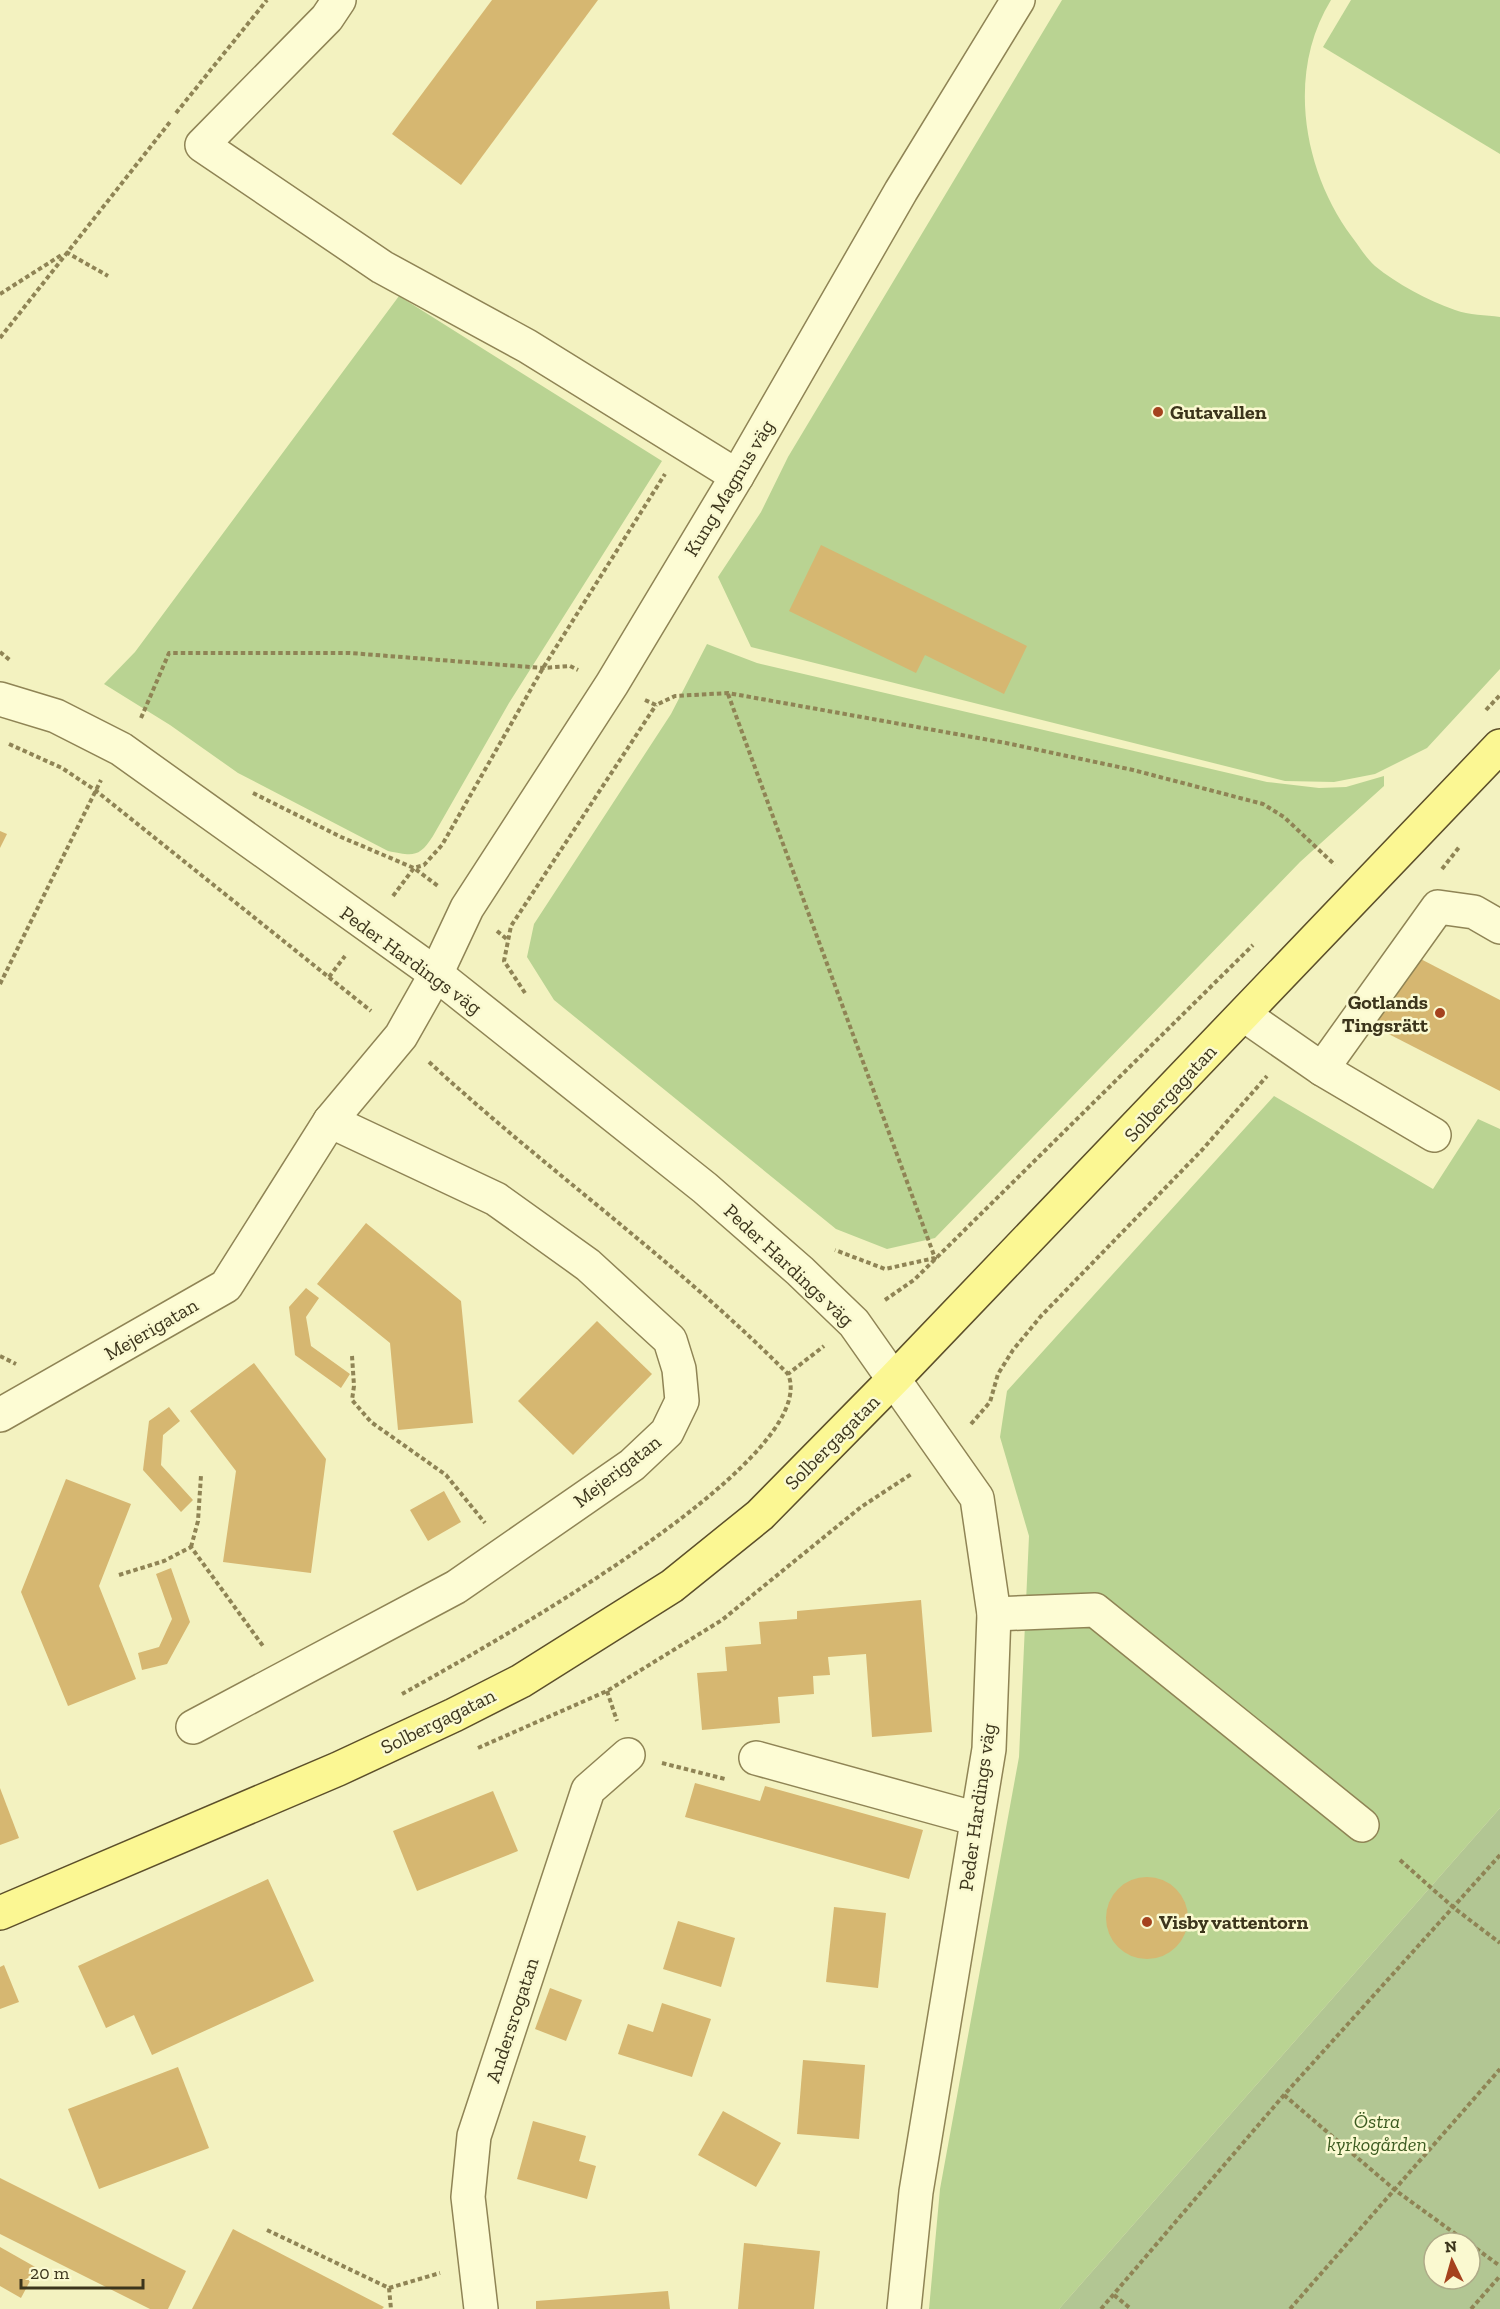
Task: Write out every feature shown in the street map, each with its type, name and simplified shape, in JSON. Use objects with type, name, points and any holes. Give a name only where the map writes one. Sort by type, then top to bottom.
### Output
[{"type":"main road","name":"Solbergagatan","points":[[0,1912],[338,1769],[521,1681],[672,1586],[760,1515],[1365,890],[1500,746]]},
{"type":"street","points":[[339,0],[327,18],[202,145],[382,267],[527,346],[737,476]]},
{"type":"street","name":"Kung Magnus väg","points":[[436,974],[467,908],[612,684],[737,476],[901,192],[1018,0]]},
{"type":"street","name":"Peder Hardings väg","points":[[0,699],[56,716],[121,749],[368,928],[436,974],[705,1188],[800,1271],[854,1323],[976,1498],[994,1614],[989,1749],[916,2192],[904,2309]]},
{"type":"street","points":[[1322,1069],[1438,907],[1487,919]]},
{"type":"street","name":"Mejerigatan","points":[[0,1415],[226,1286],[330,1121],[401,1036],[436,974]]},
{"type":"street","points":[[1244,1015],[1322,1069],[1434,1135]]},
{"type":"street","name":"Mejerigatan","points":[[193,1727],[456,1587],[632,1465],[667,1432],[681,1401],[679,1370],[670,1340],[588,1265],[496,1199],[330,1121]]},
{"type":"street","points":[[994,1614],[1095,1610],[1362,1825]]},
{"type":"street","name":"Andersrogatan","points":[[482,2309],[468,2197],[474,2136],[588,1790],[628,1755]]},
{"type":"street","points":[[756,1758],[977,1819]]},
{"type":"path","points":[[0,338],[267,0]]},
{"type":"path","points":[[66,252],[108,276]]},
{"type":"path","points":[[0,294],[66,252]]},
{"type":"path","points":[[328,977],[414,868],[429,861],[442,845],[543,668],[685,443]]},
{"type":"path","points":[[141,718],[170,653],[350,653],[543,668],[570,666],[656,705]]},
{"type":"path","points":[[728,693],[935,1258]]},
{"type":"path","points":[[527,997],[504,961],[511,926],[656,705],[675,696],[728,693],[1006,743],[1234,794],[1263,804],[1284,817],[1365,890]]},
{"type":"path","points":[[1484,712],[1500,695]]},
{"type":"path","points":[[131,714],[150,725]]},
{"type":"path","points":[[0,740],[62,768],[95,790],[328,977],[401,1036],[483,1111],[718,1307],[788,1374],[792,1392],[781,1420],[765,1443],[677,1522],[577,1592],[506,1636],[397,1697]]},
{"type":"path","points":[[245,789],[341,837],[414,868]]},
{"type":"path","points":[[0,984],[95,790]]},
{"type":"path","points":[[1326,873],[1343,856]]},
{"type":"path","points":[[788,1374],[914,1280],[1258,939]]},
{"type":"path","points":[[830,1248],[885,1269],[935,1258]]},
{"type":"path","points":[[352,1356],[354,1386],[352,1400],[371,1422],[446,1475],[508,1551]]},
{"type":"path","points":[[119,1575],[164,1561],[191,1547],[198,1521],[201,1475]]},
{"type":"path","points":[[191,1547],[286,1678]]},
{"type":"path","points":[[628,1755],[735,1781],[756,1758]]},
{"type":"path","points":[[1101,2309],[1284,2095],[1500,1855]]},
{"type":"path","points":[[1400,1860],[1454,1908],[1500,1943]]},
{"type":"path","points":[[1290,2309],[1500,2068]]},
{"type":"path","points":[[1284,2095],[1395,2190],[1451,2231]]},
{"type":"path","points":[[267,2230],[389,2288],[476,2263]]},
{"type":"path","points":[[1482,2253],[1500,2266]]},
{"type":"path","points":[[1471,2309],[1500,2276]]},
{"type":"path","points":[[389,2288],[391,2309]]},
{"type":"path","points":[[1114,2295],[1131,2309]]},
{"type":"green space","name":"Gutavallen","points":[[1062,0],[1331,0],[1317,28],[1308,59],[1305,90],[1306,121],[1312,152],[1335,211],[1369,259],[1393,279],[1455,310],[1500,317],[1500,669],[1427,748],[1375,774],[1334,782],[1285,781],[751,647],[718,577],[761,512],[788,457]]},
{"type":"green space","points":[[1351,0],[1500,0],[1500,154],[1323,47]]},
{"type":"green space","points":[[399,296],[662,461],[509,703],[433,836],[424,848],[415,854],[388,851],[238,773],[170,725],[104,684],[135,652]]},
{"type":"green space","points":[[707,644],[757,663],[1267,782],[1319,788],[1346,787],[1384,776],[1384,786],[1300,862],[935,1238],[887,1249],[836,1229],[554,1000],[527,957],[534,924],[671,714]]},
{"type":"green space","points":[[1274,1096],[1433,1189],[1478,1119],[1500,1129],[1500,1808],[1059,2309],[929,2309],[940,2189],[1019,1757],[1029,1536],[1000,1437],[1007,1391]]},
{"type":"green space","name":"Östra kyrkogården","points":[[1500,1808],[1500,2309],[1059,2309]]},
{"type":"building","points":[[492,0],[598,0],[461,185],[392,134]]},
{"type":"building","points":[[821,545],[1027,646],[1004,694],[925,655],[916,673],[789,611]]},
{"type":"building","points":[[0,831],[7,834],[0,848]]},
{"type":"building","name":"Gotlands Tingsrätt","points":[[1411,954],[1500,1000],[1500,1091],[1373,1026]]},
{"type":"building","points":[[366,1223],[461,1301],[473,1423],[398,1430],[390,1343],[317,1284]]},
{"type":"building","points":[[306,1288],[319,1298],[306,1317],[311,1346],[350,1374],[341,1388],[295,1355],[289,1307]]},
{"type":"building","points":[[597,1321],[652,1374],[573,1455],[518,1401]]},
{"type":"building","points":[[254,1363],[326,1459],[311,1573],[223,1562],[236,1471],[190,1411]]},
{"type":"building","points":[[169,1407],[180,1421],[163,1435],[161,1465],[193,1500],[181,1512],[143,1470],[149,1421]]},
{"type":"building","points":[[66,1479],[131,1504],[99,1586],[136,1679],[68,1706],[21,1592]]},
{"type":"building","points":[[444,1491],[461,1522],[428,1541],[410,1510]]},
{"type":"building","points":[[171,1568],[190,1622],[167,1664],[142,1670],[138,1653],[159,1647],[172,1619],[156,1574]]},
{"type":"building","points":[[921,1600],[932,1732],[872,1737],[866,1654],[828,1657],[830,1675],[813,1676],[814,1694],[778,1697],[780,1723],[702,1730],[697,1673],[727,1671],[725,1647],[761,1644],[759,1622],[797,1619],[797,1611]]},
{"type":"building","points":[[695,1783],[760,1801],[765,1786],[923,1830],[909,1879],[685,1817]]},
{"type":"building","points":[[0,1788],[19,1838],[0,1845]]},
{"type":"building","points":[[493,1791],[518,1851],[417,1891],[393,1831]]},
{"type":"building","name":"Visby vattentorn","points":[[1139,1877],[1155,1877],[1170,1884],[1181,1895],[1188,1910],[1185,1934],[1176,1947],[1155,1959],[1139,1959],[1124,1952],[1113,1941],[1106,1926],[1106,1910],[1113,1895],[1124,1884]]},
{"type":"building","points":[[268,1879],[314,1981],[152,2055],[134,2015],[106,2028],[78,1966]]},
{"type":"building","points":[[834,1907],[886,1913],[878,1988],[826,1982]]},
{"type":"building","points":[[678,1921],[735,1938],[721,1987],[663,1969]]},
{"type":"building","points":[[4,1965],[19,2002],[0,2009],[0,1967]]},
{"type":"building","points":[[550,1988],[582,2000],[566,2041],[535,2029]]},
{"type":"building","points":[[662,2003],[711,2019],[692,2077],[618,2054],[628,2024],[653,2032]]},
{"type":"building","points":[[803,2060],[865,2065],[859,2139],[797,2134]]},
{"type":"building","points":[[178,2067],[209,2148],[99,2189],[68,2109]]},
{"type":"building","points":[[723,2111],[781,2143],[756,2187],[698,2155]]},
{"type":"building","points":[[533,2121],[586,2136],[579,2161],[596,2166],[587,2199],[517,2179]]},
{"type":"building","points":[[0,2178],[186,2271],[168,2309],[150,2309],[0,2234]]},
{"type":"building","points":[[233,2229],[384,2307],[382,2309],[192,2309]]},
{"type":"building","points":[[744,2243],[820,2251],[814,2309],[738,2309]]},
{"type":"building","points":[[0,2247],[37,2268],[21,2298],[0,2286]]},
{"type":"building","points":[[668,2291],[670,2309],[536,2309],[536,2301]]},
{"type":"place","name":"Gutavallen","points":[[1158,412]]},
{"type":"place","name":"Gotlands Tingsrätt","points":[[1440,1013]]},
{"type":"place","name":"Visby vattentorn","points":[[1147,1922]]}]
